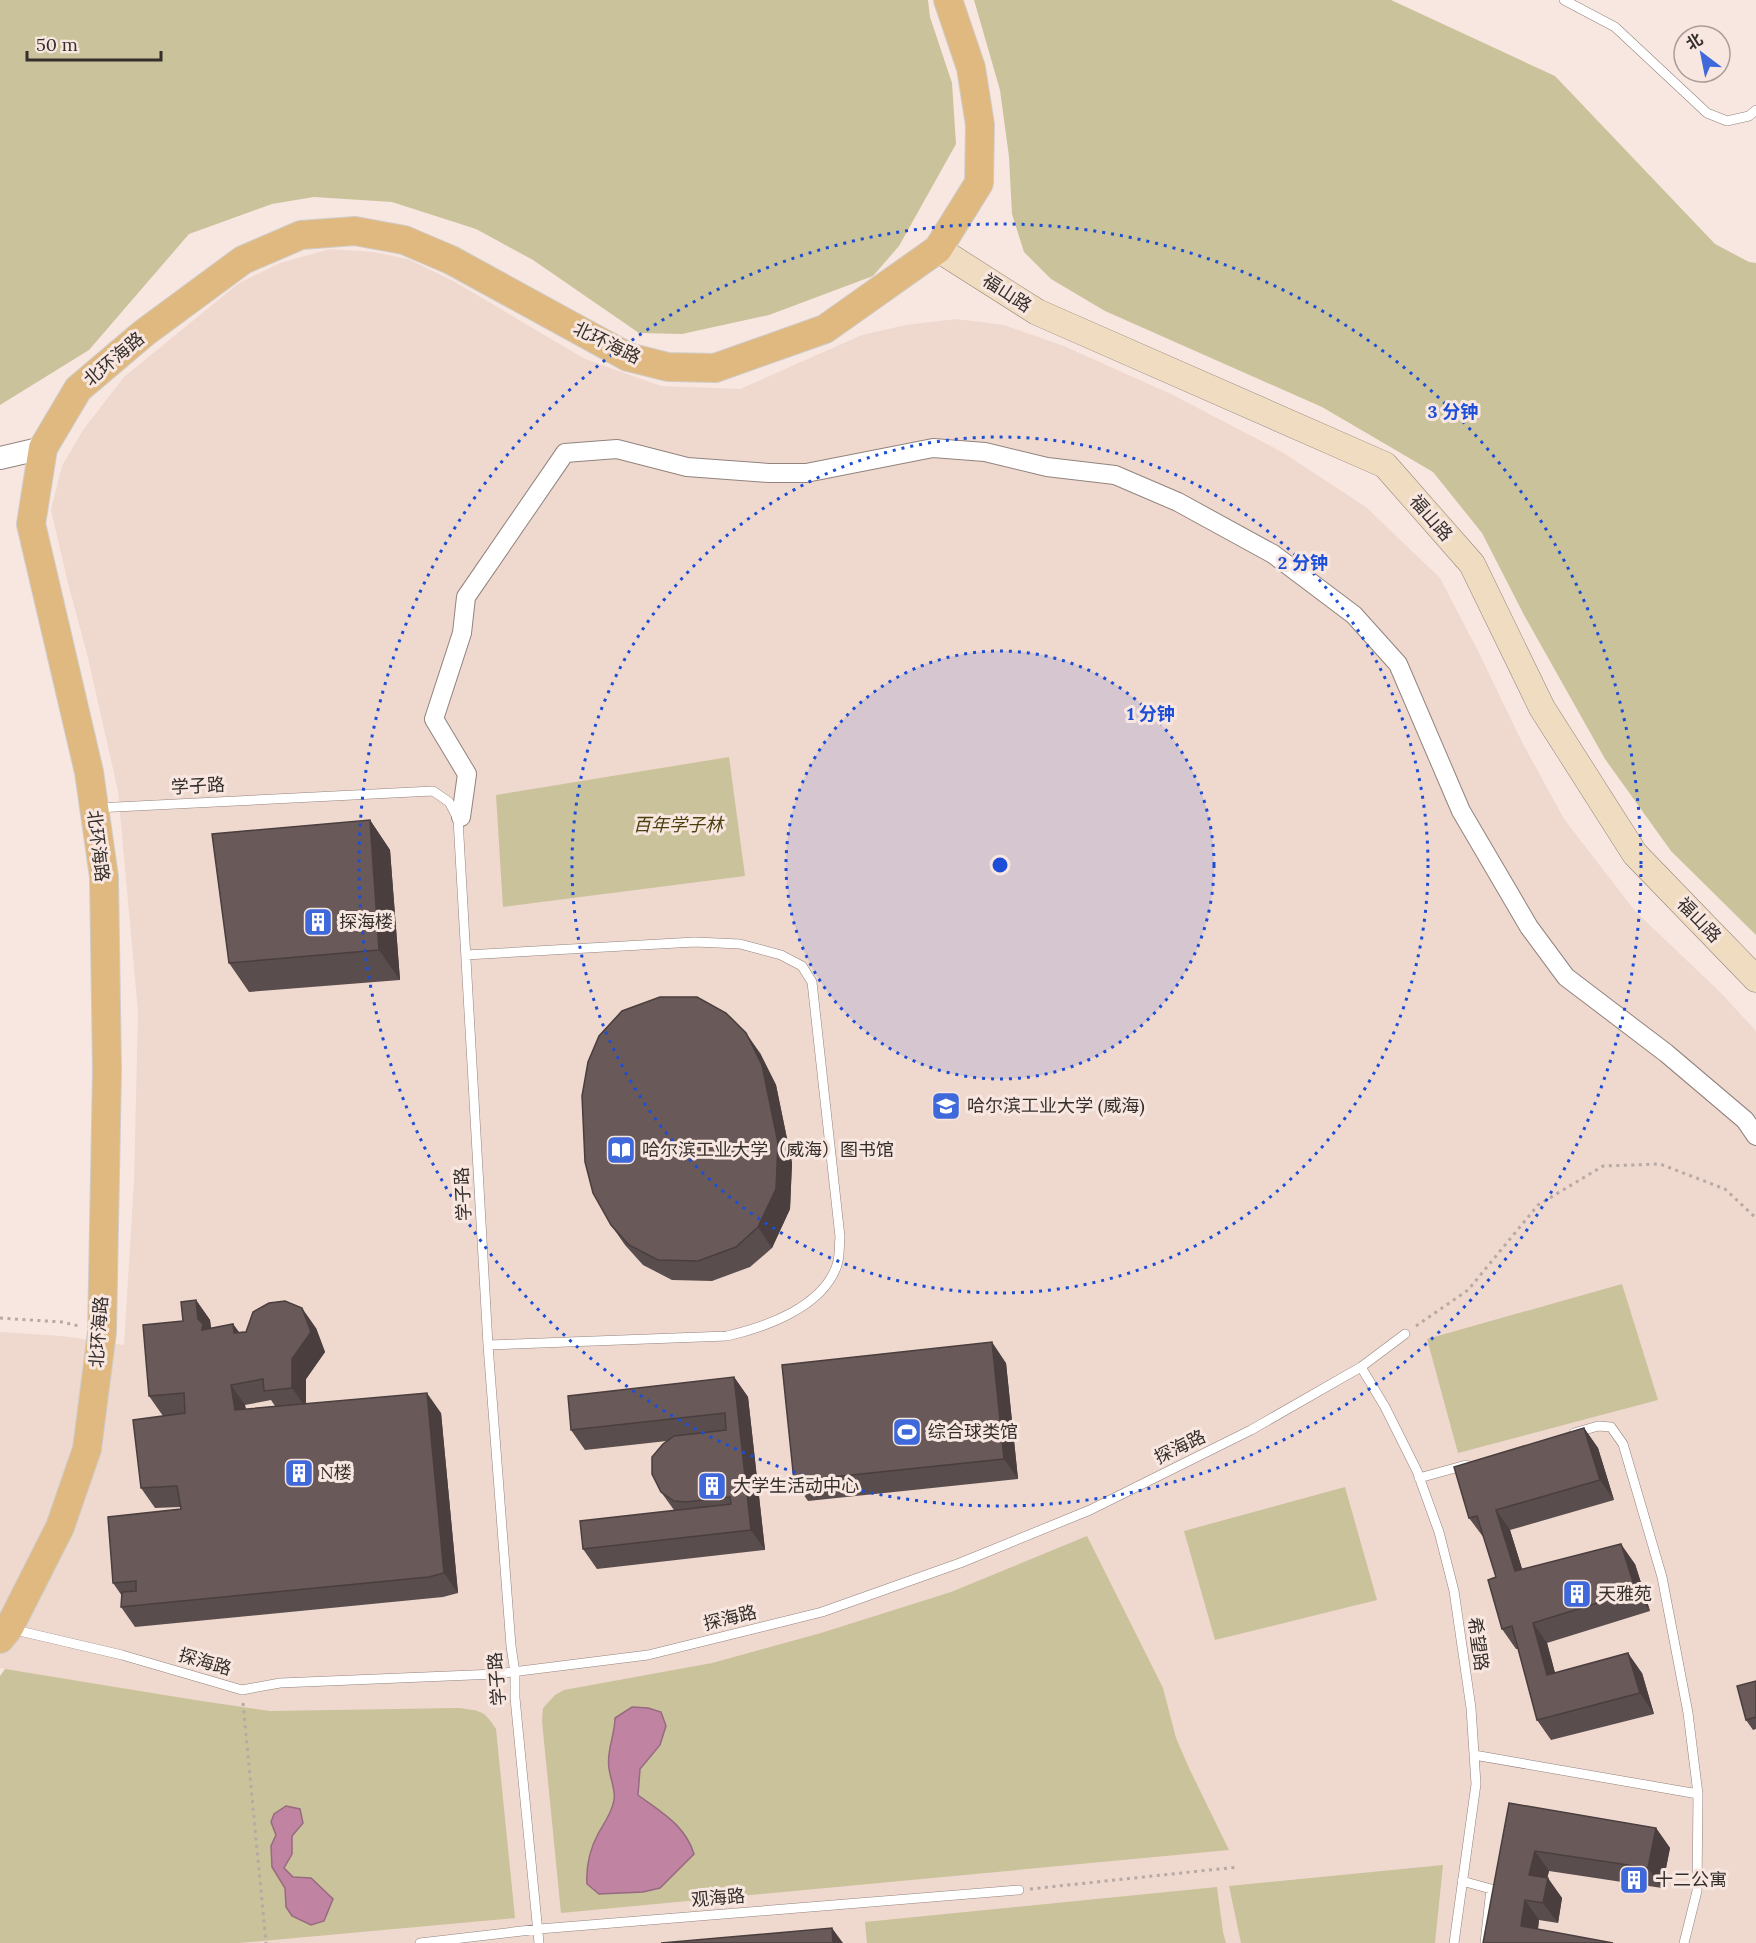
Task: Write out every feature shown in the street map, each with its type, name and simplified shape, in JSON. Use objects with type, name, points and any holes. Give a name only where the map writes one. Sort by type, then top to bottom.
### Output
[{"type":"main road","name":"北环海路","points":[[4,1634],[60,1527],[87,1449],[102,1332],[107,1048],[104,877],[89,772],[31,524],[43,448],[78,389],[144,333],[243,260],[301,235],[355,231],[404,240],[451,260],[628,357],[668,367],[715,368],[825,329],[938,249],[979,183],[980,125],[973,79],[948,0]]},
{"type":"main road","name":"福山路","points":[[938,249],[1037,312],[1385,465],[1472,564],[1542,708],[1635,854],[1756,979]]},
{"type":"street","points":[[0,458],[43,448]]},
{"type":"street","points":[[461,817],[467,774],[435,719],[462,633],[466,597],[565,453],[617,449],[687,467],[769,473],[806,472],[933,448],[985,452],[1047,467],[1115,475],[1178,502],[1273,554],[1354,615],[1398,664],[1461,811],[1528,927],[1566,977],[1666,1053],[1745,1120],[1756,1136]]},
{"type":"lane","points":[[1564,0],[1615,27],[1707,113],[1727,121],[1749,116],[1756,110]]},
{"type":"lane","name":"学子路","points":[[94,808],[433,790],[449,802],[458,819],[488,1345],[511,1646],[515,1672],[515,1698],[539,1943]]},
{"type":"lane","points":[[466,955],[695,942],[741,944],[781,956],[802,966],[812,982],[840,1237],[838,1263],[830,1282],[788,1315],[757,1329],[727,1336],[488,1345]]},
{"type":"lane","name":"探海路","points":[[4,1634],[122,1655],[242,1690],[280,1683],[515,1672],[648,1655],[822,1611],[960,1563],[1101,1504],[1251,1430],[1361,1367],[1405,1334]]},
{"type":"lane","name":"希望路","points":[[1361,1367],[1385,1407],[1419,1478],[1439,1532],[1454,1591],[1471,1708],[1476,1784],[1454,1943]]},
{"type":"lane","points":[[1564,1436],[1598,1426],[1611,1427],[1623,1444],[1662,1577],[1688,1713],[1698,1794],[1697,1891],[1684,1943]]},
{"type":"lane","points":[[1419,1478],[1475,1462]]},
{"type":"lane","points":[[1474,1755],[1698,1794]]},
{"type":"lane","points":[[1462,1881],[1491,1888],[1485,1943]]},
{"type":"lane","name":"观海路","points":[[420,1943],[539,1929],[1019,1890]]},
{"type":"path","points":[[1405,1334],[1468,1290],[1538,1205],[1603,1166],[1660,1164],[1725,1189],[1756,1218]]},
{"type":"path","points":[[0,1318],[62,1323],[102,1332]]},
{"type":"path","points":[[242,1690],[266,1943]]},
{"type":"path","points":[[1019,1890],[1238,1867]]},
{"type":"shaded area","name":"哈尔滨工业大学 (威海)","points":[[330,249],[373,252],[408,259],[455,282],[585,359],[661,386],[740,389],[862,335],[906,325],[956,319],[1004,325],[1064,346],[1173,395],[1282,452],[1366,507],[1440,578],[1522,742],[1564,819],[1635,911],[1721,993],[1756,1031],[1756,1943],[0,1943],[0,1676],[5,1669],[0,1668],[0,1332],[62,1336],[124,1345],[134,1181],[138,1012],[118,791],[51,510],[62,466],[83,430],[124,377],[239,283],[280,263]]},
{"type":"shaded area","points":[[632,1707],[661,1712],[666,1726],[660,1745],[640,1769],[638,1795],[679,1827],[694,1854],[660,1888],[643,1892],[599,1894],[587,1884],[588,1865],[593,1846],[610,1814],[614,1800],[608,1762],[615,1718]]},
{"type":"shaded area","points":[[286,1806],[300,1809],[303,1823],[292,1836],[292,1854],[284,1868],[293,1877],[311,1878],[333,1899],[324,1921],[311,1925],[292,1916],[286,1907],[285,1888],[272,1867],[271,1846],[276,1835],[271,1822],[274,1814]]},
{"type":"green space","points":[[0,0],[928,0],[930,17],[952,83],[956,144],[899,246],[873,276],[769,315],[682,334],[639,333],[533,260],[476,229],[392,202],[314,197],[272,204],[189,234],[89,350],[0,405]]},
{"type":"green space","points":[[974,0],[1391,0],[1555,76],[1715,244],[1749,262],[1756,263],[1756,935],[1671,851],[1605,759],[1524,615],[1482,533],[1433,472],[1322,407],[1105,311],[1051,279],[1024,252],[1012,214],[1009,157],[1000,90]]},
{"type":"green space","name":"百年学子林","points":[[729,757],[745,876],[503,907],[496,795]]},
{"type":"green space","points":[[1622,1284],[1658,1400],[1458,1453],[1427,1339]]},
{"type":"green space","points":[[1345,1487],[1377,1600],[1215,1640],[1184,1531]]},
{"type":"green space","points":[[1087,1536],[1163,1688],[1176,1738],[1229,1850],[561,1913],[542,1721],[543,1708],[555,1695],[564,1690],[712,1663],[821,1633],[951,1592]]},
{"type":"green space","points":[[5,1669],[270,1711],[459,1708],[481,1712],[496,1729],[515,1918],[239,1943],[0,1943],[0,1676]]},
{"type":"green space","points":[[1443,1865],[1435,1943],[1241,1943],[1229,1886]]},
{"type":"green space","points":[[1217,1887],[1226,1943],[867,1943],[865,1922]]},
{"type":"building","name":"探海楼","points":[[370,820],[379,950],[229,963],[212,834]]},
{"type":"building","points":[[660,997],[697,997],[726,1013],[746,1033],[762,1065],[778,1143],[776,1189],[758,1227],[736,1247],[698,1261],[658,1260],[629,1245],[611,1225],[593,1193],[585,1162],[582,1096],[588,1062],[599,1036],[622,1011]]},
{"type":"building","name":"N楼","points":[[196,1300],[198,1319],[203,1324],[202,1330],[233,1324],[234,1333],[246,1332],[253,1312],[269,1303],[285,1301],[302,1308],[311,1332],[292,1359],[292,1388],[264,1391],[263,1379],[231,1385],[235,1410],[427,1393],[444,1573],[429,1577],[121,1607],[122,1592],[136,1591],[136,1581],[113,1583],[108,1517],[181,1509],[177,1486],[141,1488],[133,1420],[185,1413],[184,1393],[149,1396],[143,1325],[183,1321],[181,1302]]},
{"type":"building","name":"综合球类馆","points":[[992,1342],[1004,1459],[794,1481],[782,1365]]},
{"type":"building","points":[[734,1377],[751,1530],[583,1549],[580,1521],[731,1504],[730,1497],[686,1502],[674,1501],[661,1492],[652,1474],[652,1457],[663,1444],[674,1436],[726,1430],[725,1413],[571,1430],[568,1396]]},
{"type":"building","points":[[1584,1428],[1600,1480],[1496,1510],[1515,1571],[1621,1544],[1636,1591],[1533,1623],[1547,1675],[1628,1653],[1640,1693],[1537,1720],[1512,1626],[1502,1629],[1488,1580],[1496,1577],[1477,1516],[1469,1518],[1454,1467]]},
{"type":"building","points":[[1756,1681],[1756,1717],[1746,1720],[1737,1686]]},
{"type":"building","points":[[1509,1803],[1656,1828],[1648,1868],[1535,1851],[1529,1875],[1548,1878],[1543,1903],[1525,1900],[1521,1926],[1613,1943],[1483,1943]]},
{"type":"building","points":[[832,1928],[833,1943],[661,1943]]},
{"type":"place","name":"探海楼","points":[[318,922]]},
{"type":"place","name":"哈尔滨工业大学 (威海)","points":[[946,1106]]},
{"type":"place","name":"哈尔滨工业大学（威海）图书馆","points":[[621,1150]]},
{"type":"place","name":"综合球类馆","points":[[907,1432]]},
{"type":"place","name":"N楼","points":[[299,1473]]},
{"type":"place","name":"大学生活动中心","points":[[712,1486]]},
{"type":"place","name":"天雅苑","points":[[1577,1594]]},
{"type":"place","name":"十二公寓","points":[[1634,1880]]}]
